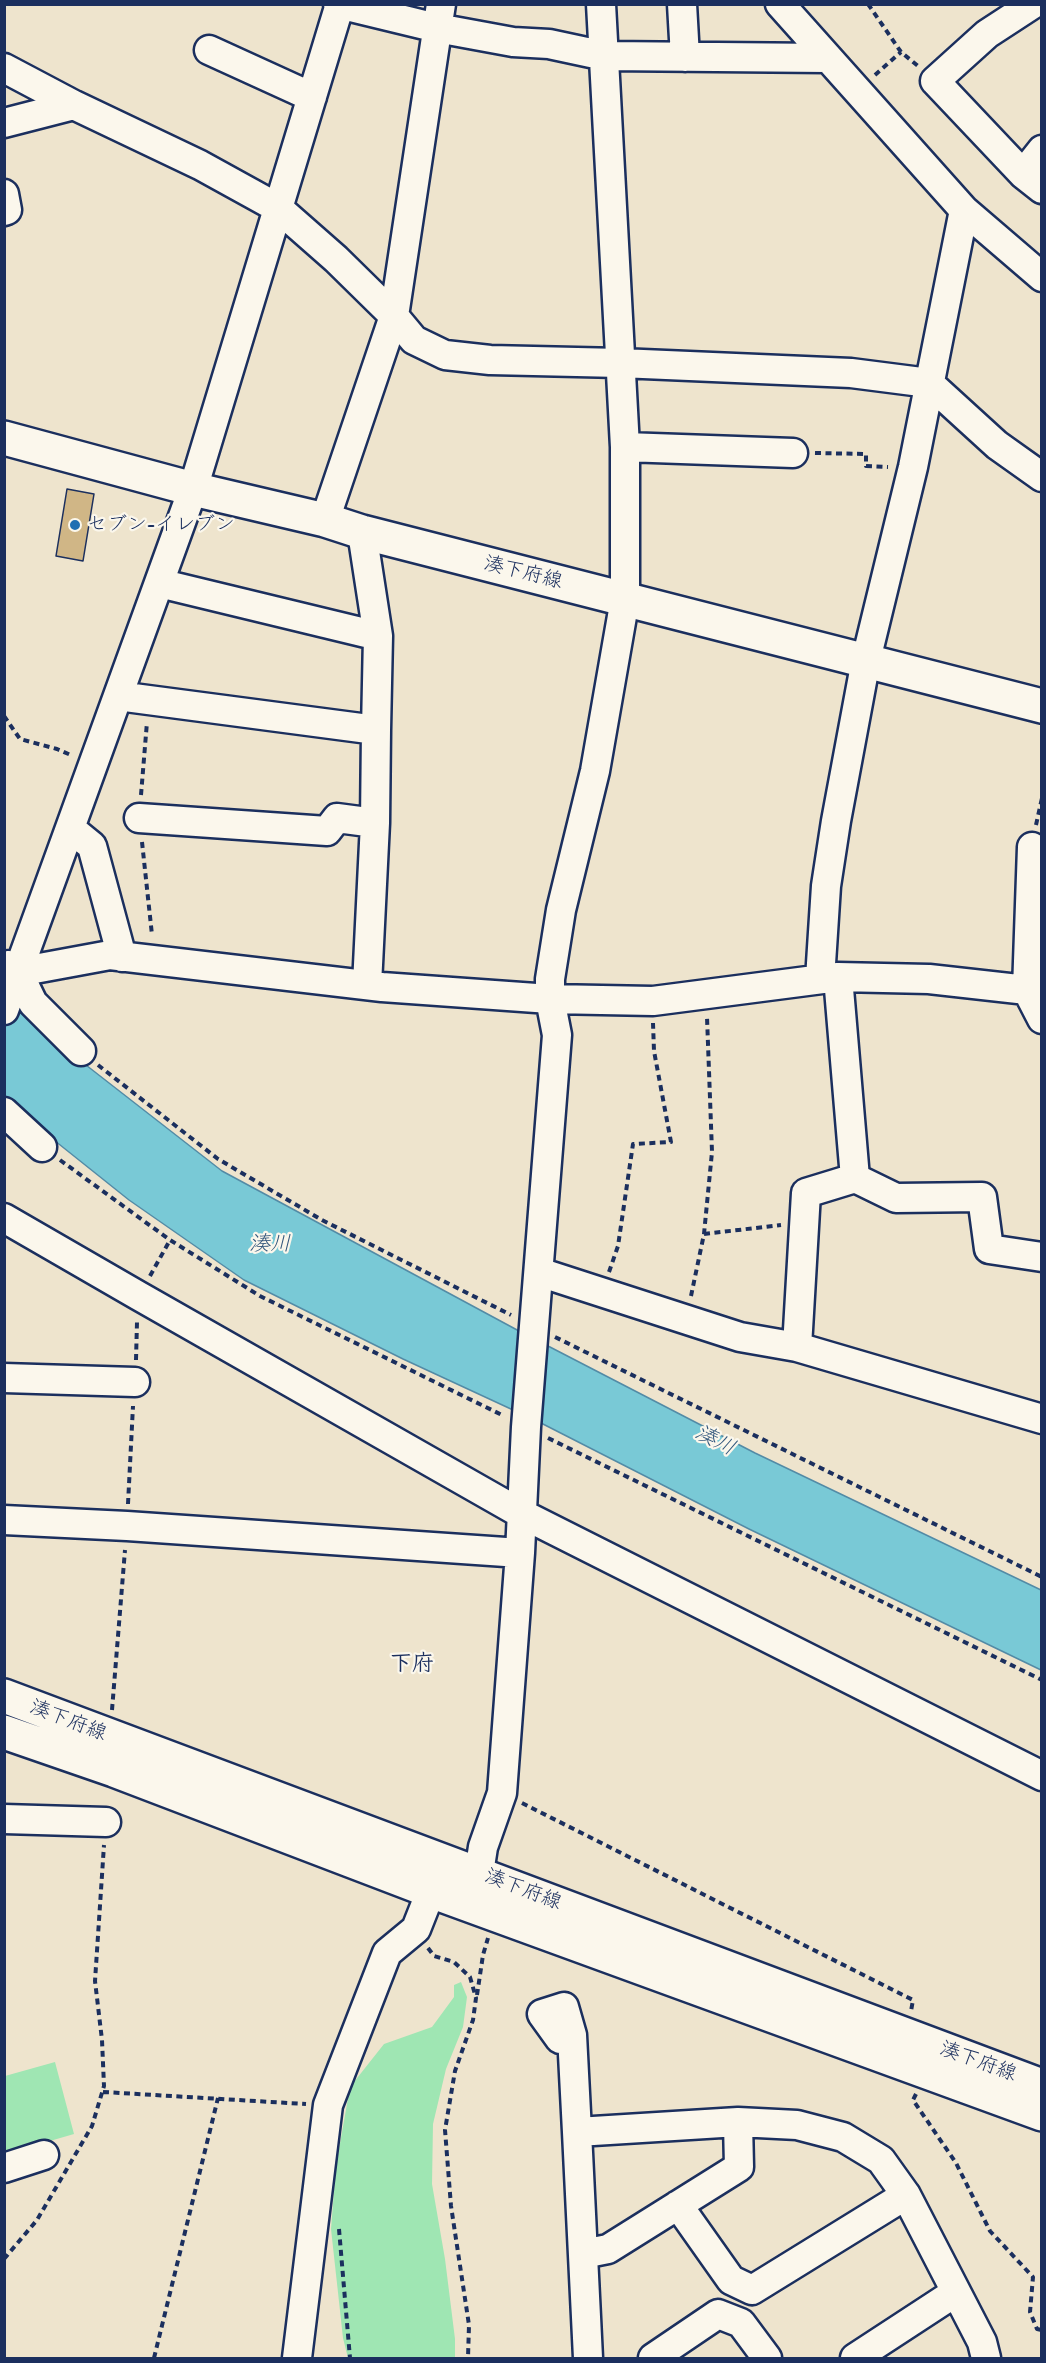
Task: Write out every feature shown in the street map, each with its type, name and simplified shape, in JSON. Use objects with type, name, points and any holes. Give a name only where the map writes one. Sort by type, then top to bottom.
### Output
[{"type":"main road","name":"湊下府線","points":[[4,438],[193,489],[325,520],[362,532],[1041,706]]},
{"type":"main road","name":"湊下府線","points":[[4,1696],[110,1738],[478,1873],[1041,2086]]},
{"type":"main road","name":"湊下府線","points":[[4,1732],[114,1770],[431,1891],[1041,2114]]},
{"type":"street","points":[[297,2358],[328,2105],[387,1953],[416,1929],[431,1891],[478,1873],[483,1847],[502,1793],[520,1553],[526,1427],[557,1035],[550,999],[550,979],[561,910],[595,771],[625,599],[625,447],[602,4]]},
{"type":"street","points":[[682,4],[685,57]]},
{"type":"street","points":[[780,4],[964,210],[1041,277]]},
{"type":"street","points":[[1032,182],[935,81],[987,34],[1033,4]]},
{"type":"street","points":[[4,1010],[11,967],[70,828],[193,489],[339,5],[439,16],[513,42],[549,44],[605,56],[827,58]]},
{"type":"street","points":[[325,520],[394,316],[439,16]]},
{"type":"street","points":[[209,50],[312,97]]},
{"type":"street","points":[[4,68],[74,105],[200,165],[278,208],[336,259],[394,316],[414,340],[445,355],[490,360],[851,373],[929,383],[997,445],[1041,477]]},
{"type":"street","points":[[4,123],[74,105]]},
{"type":"street","points":[[1032,182],[1041,150]]},
{"type":"street","points":[[4,194],[7,210],[4,211]]},
{"type":"street","points":[[855,1178],[829,978],[826,886],[866,660],[912,467],[964,210]]},
{"type":"street","points":[[625,447],[793,453]]},
{"type":"street","points":[[362,532],[378,636],[375,823],[367,985]]},
{"type":"street","points":[[159,584],[378,636]]},
{"type":"street","points":[[118,696],[376,730]]},
{"type":"street","points":[[139,818],[327,831],[337,818],[375,823]]},
{"type":"street","points":[[70,828],[92,846],[122,957]]},
{"type":"street","points":[[1032,847],[1034,989],[1041,1019]]},
{"type":"street","points":[[11,967],[110,955],[367,985],[550,999],[653,1001],[706,996],[829,978],[929,979],[1034,989]]},
{"type":"street","points":[[11,967],[33,1002],[81,1051]]},
{"type":"street","points":[[4,1112],[42,1147]]},
{"type":"street","points":[[797,1347],[806,1193],[855,1178],[896,1198],[982,1197],[989,1249],[1041,1257]]},
{"type":"street","points":[[4,1218],[522,1514],[1041,1776]]},
{"type":"street","points":[[539,1272],[740,1337],[797,1347],[1041,1419]]},
{"type":"street","points":[[4,1378],[135,1382]]},
{"type":"street","points":[[4,1520],[127,1526],[520,1553]]},
{"type":"street","points":[[4,1819],[106,1822]]},
{"type":"street","points":[[572,2035],[588,2358]]},
{"type":"street","points":[[577,2132],[738,2122],[797,2125],[843,2137],[881,2160],[906,2195],[982,2342],[986,2358]]},
{"type":"street","points":[[583,2254],[608,2249],[739,2167],[738,2122]]},
{"type":"street","points":[[4,2168],[44,2155]]},
{"type":"street","points":[[678,2205],[731,2280],[752,2290],[906,2195]]},
{"type":"street","points":[[855,2358],[956,2292]]},
{"type":"street","points":[[653,2358],[718,2314],[741,2323],[767,2358]]},
{"type":"path","points":[[868,4],[901,52],[935,81]]},
{"type":"path","points":[[858,90],[901,52]]},
{"type":"path","points":[[793,453],[866,454],[866,466],[912,467]]},
{"type":"path","points":[[4,716],[20,739],[57,748],[93,764]]},
{"type":"path","points":[[686,1320],[704,1234],[712,1152],[706,996]]},
{"type":"path","points":[[601,1292],[618,1246],[633,1144],[671,1142],[654,1051],[653,1001]]},
{"type":"path","points":[[81,1051],[218,1159],[322,1220],[1041,1577]]},
{"type":"path","points":[[42,1147],[170,1240],[260,1296],[1041,1680]]},
{"type":"path","points":[[704,1234],[804,1222]]},
{"type":"path","points":[[110,1738],[127,1526],[139,1296],[170,1240]]},
{"type":"path","points":[[502,1793],[913,2000],[907,2036]]},
{"type":"path","points":[[4,2259],[37,2220],[92,2126],[103,2091],[102,2040],[95,1981],[106,1822]]},
{"type":"path","points":[[416,1929],[434,1956],[454,1962],[470,1977],[476,1998]]},
{"type":"path","points":[[468,2358],[469,2325],[451,2206],[445,2130],[455,2071],[473,2020],[483,1955],[491,1929]]},
{"type":"path","points":[[925,2071],[913,2100],[956,2163],[990,2231],[1033,2277],[1030,2312],[1037,2329],[1041,2330]]},
{"type":"path","points":[[103,2091],[328,2105]]},
{"type":"path","points":[[154,2358],[218,2098]]},
{"type":"path","points":[[338,2225],[350,2358]]},
{"type":"green space","points":[[461,1982],[467,1997],[463,2027],[446,2069],[433,2124],[432,2184],[445,2259],[455,2339],[455,2358],[348,2358],[343,2338],[331,2229],[336,2166],[350,2087],[384,2044],[432,2027],[454,1997],[454,1985]]},
{"type":"green space","points":[[55,2062],[74,2134],[5,2154],[5,2076]]},
{"type":"water","name":"湊川","points":[[4,995],[50,1037],[222,1171],[519,1331],[755,1453],[1041,1590],[1041,1670],[749,1529],[539,1422],[403,1359],[244,1280],[129,1200],[5,1101]]},
{"type":"building","name":"セブン-イレブン","points":[[67,489],[94,494],[83,561],[56,556]]},
{"type":"place","name":"セブン-イレブン","points":[[75,525]]},
{"type":"district","name":"下府","points":[[412,1664]]}]
